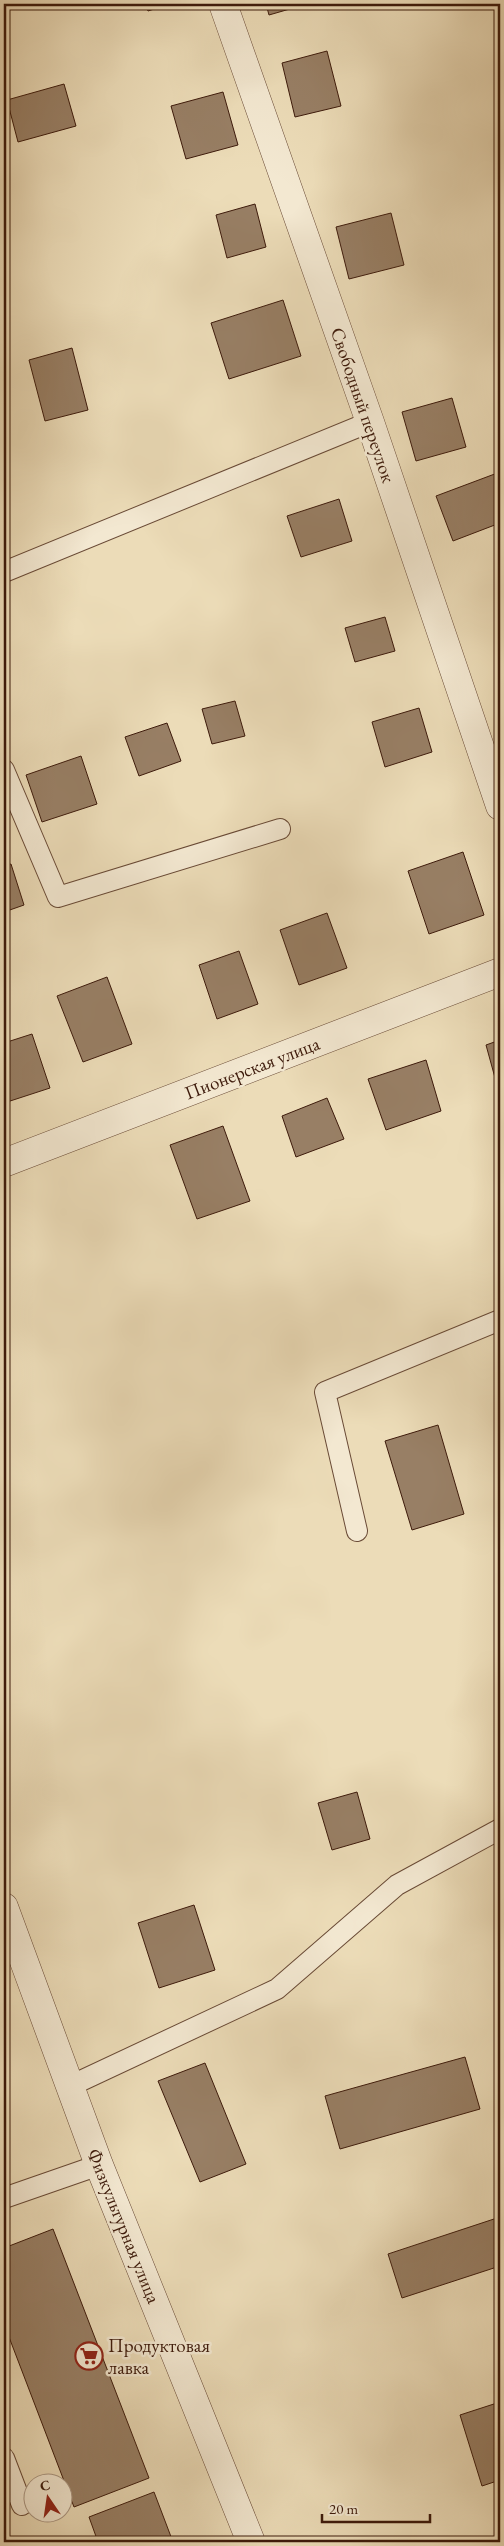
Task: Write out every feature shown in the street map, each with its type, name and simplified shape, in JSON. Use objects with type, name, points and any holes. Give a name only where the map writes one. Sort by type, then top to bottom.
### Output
[{"type":"street","name":"Свободный переулок","points":[[224,4],[370,422],[500,806]]},
{"type":"street","name":"Пионерская улица","points":[[4,1163],[500,972]]},
{"type":"street","name":"Физкультурная улица","points":[[4,1907],[99,2164],[251,2542]]},
{"type":"lane","points":[[4,572],[370,422]]},
{"type":"lane","points":[[4,770],[58,896],[280,829]]},
{"type":"lane","points":[[357,1532],[325,1392],[500,1320]]},
{"type":"lane","points":[[70,2086],[277,1989],[397,1885],[500,1829]]},
{"type":"lane","points":[[4,2198],[99,2164]]},
{"type":"lane","points":[[4,2458],[22,2505]]},
{"type":"building","points":[[145,4],[170,4],[148,11]]},
{"type":"building","points":[[266,4],[307,4],[269,15]]},
{"type":"building","points":[[327,51],[341,106],[295,117],[282,63]]},
{"type":"building","points":[[64,84],[76,126],[18,142],[7,100]]},
{"type":"building","points":[[223,92],[238,145],[186,159],[171,106]]},
{"type":"building","points":[[255,204],[266,247],[227,258],[216,215]]},
{"type":"building","points":[[391,213],[404,265],[349,279],[336,227]]},
{"type":"building","points":[[283,300],[301,356],[229,379],[211,323]]},
{"type":"building","points":[[72,348],[88,410],[45,421],[29,360]]},
{"type":"building","points":[[452,398],[466,447],[416,461],[402,412]]},
{"type":"building","points":[[500,472],[500,523],[453,541],[436,496]]},
{"type":"building","points":[[339,499],[352,541],[301,557],[287,516]]},
{"type":"building","points":[[385,617],[395,651],[355,662],[345,628]]},
{"type":"building","points":[[235,701],[245,736],[212,744],[202,709]]},
{"type":"building","points":[[419,708],[432,752],[385,767],[372,722]]},
{"type":"building","points":[[167,723],[181,761],[139,776],[125,737]]},
{"type":"building","points":[[81,756],[97,804],[42,822],[26,775]]},
{"type":"building","points":[[463,852],[484,915],[429,934],[408,871]]},
{"type":"building","points":[[11,864],[24,905],[4,912],[4,866]]},
{"type":"building","points":[[327,913],[347,968],[299,985],[280,930]]},
{"type":"building","points":[[239,951],[258,1004],[217,1019],[199,965]]},
{"type":"building","points":[[107,977],[132,1044],[83,1062],[57,996]]},
{"type":"building","points":[[32,1034],[50,1088],[4,1103],[4,1043]]},
{"type":"building","points":[[500,1040],[500,1096],[486,1045]]},
{"type":"building","points":[[426,1060],[441,1111],[386,1130],[368,1079]]},
{"type":"building","points":[[327,1098],[344,1139],[296,1157],[282,1116]]},
{"type":"building","points":[[223,1126],[250,1201],[197,1219],[170,1145]]},
{"type":"building","points":[[438,1425],[464,1514],[412,1530],[385,1441]]},
{"type":"building","points":[[357,1792],[370,1839],[332,1850],[318,1803]]},
{"type":"building","points":[[194,1905],[215,1970],[159,1988],[138,1923]]},
{"type":"building","points":[[465,2057],[480,2109],[340,2149],[325,2096]]},
{"type":"building","points":[[205,2063],[246,2164],[200,2182],[158,2081]]},
{"type":"building","points":[[497,2218],[500,2228],[500,2266],[402,2298],[388,2254]]},
{"type":"building","points":[[53,2229],[149,2478],[74,2507],[72,2502],[72,2474],[61,2474],[4,2324],[4,2248]]},
{"type":"building","points":[[500,2402],[500,2480],[482,2486],[460,2415]]},
{"type":"building","points":[[154,2492],[173,2542],[98,2542],[89,2517]]},
{"type":"place","name":"Продуктовая лавка","points":[[89,2356]]}]
